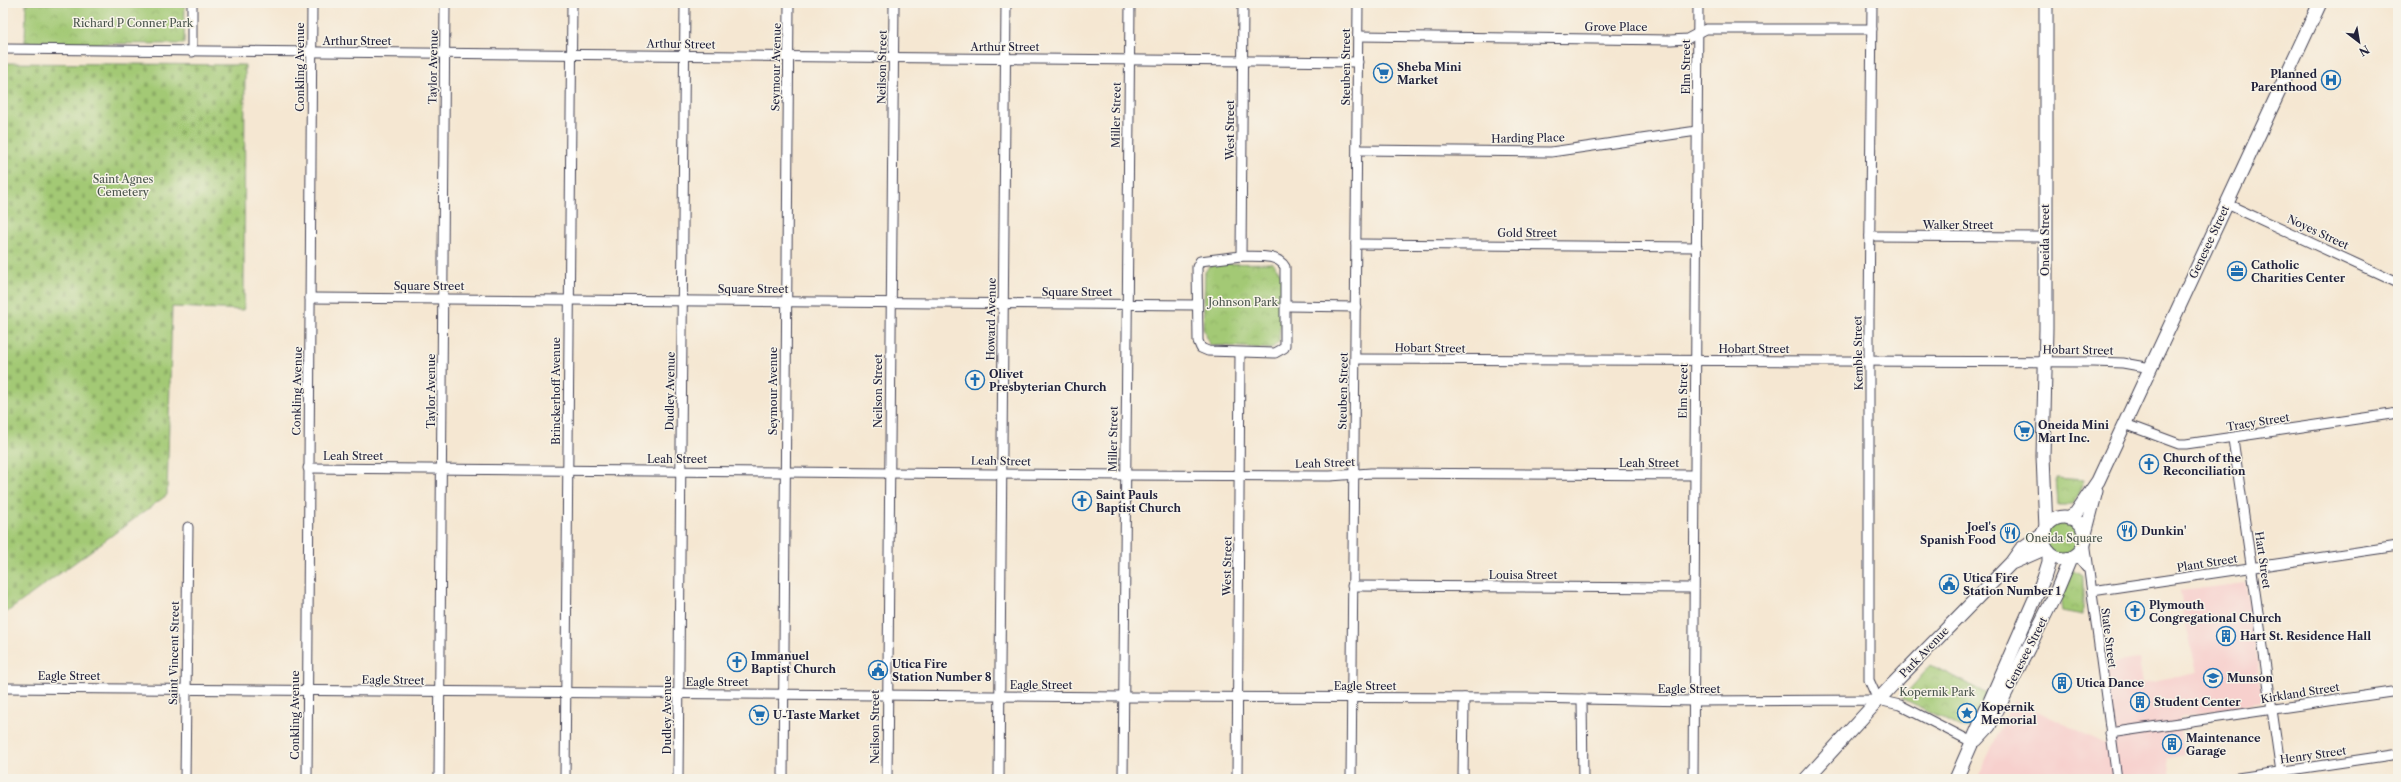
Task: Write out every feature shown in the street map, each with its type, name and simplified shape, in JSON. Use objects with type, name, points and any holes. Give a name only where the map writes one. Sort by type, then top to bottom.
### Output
[{"type":"main road","name":"Oneida Street","points":[[2045,530],[2043,477],[2045,362],[2046,3]]},
{"type":"main road","name":"Genesee Street","points":[[2066,518],[2076,513],[2098,481],[2320,3]]},
{"type":"main road","name":"Oneida Street","points":[[2043,477],[2056,512],[2066,518]]},
{"type":"main road","name":"Genesee Street","points":[[2085,538],[2098,481]]},
{"type":"main road","points":[[2066,518],[2079,523],[2085,538],[2079,554],[2071,558],[2058,558],[2047,550],[2045,530],[2054,520],[2066,518]]},
{"type":"main road","name":"Park Avenue","points":[[1806,779],[1878,700],[2011,563],[2020,549],[2045,530]]},
{"type":"main road","name":"Genesee Street","points":[[1956,779],[1974,743],[1981,720],[2044,578],[2049,562],[2047,550]]},
{"type":"main road","name":"Park Avenue","points":[[2011,563],[2047,550]]},
{"type":"main road","name":"Genesee Street","points":[[1974,743],[1989,726],[2055,596],[2071,558]]},
{"type":"street","points":[[192,3],[192,52]]},
{"type":"street","name":"Conkling Avenue","points":[[307,779],[312,3]]},
{"type":"street","name":"Taylor Avenue","points":[[439,779],[445,3]]},
{"type":"street","name":"Brinckerhoff Avenue","points":[[565,779],[572,3]]},
{"type":"street","name":"Dudley Avenue","points":[[678,779],[685,3]]},
{"type":"street","name":"Seymour Avenue","points":[[783,779],[788,3]]},
{"type":"street","name":"Neilson Street","points":[[886,779],[894,3]]},
{"type":"street","name":"Howard Avenue","points":[[999,779],[1003,473],[1006,3]]},
{"type":"street","name":"Miller Street","points":[[1123,779],[1130,3]]},
{"type":"street","name":"West Street","points":[[1241,256],[1243,3]]},
{"type":"street","name":"Steuben Street","points":[[1351,779],[1358,150],[1358,3]]},
{"type":"street","name":"Elm Street","points":[[1693,779],[1692,701],[1698,3]]},
{"type":"street","name":"Kemble Street","points":[[1872,3],[1869,680],[1878,700]]},
{"type":"street","name":"Grove Place","points":[[1358,36],[1671,40],[1687,39],[1706,29],[1872,29]]},
{"type":"street","name":"Arthur Street","points":[[3,49],[1358,62]]},
{"type":"street","name":"Harding Place","points":[[1358,150],[1551,152],[1697,131]]},
{"type":"street","name":"Noyes Street","points":[[2227,204],[2398,283]]},
{"type":"street","name":"Walker Street","points":[[1870,236],[2045,237]]},
{"type":"street","name":"Gold Street","points":[[1356,244],[1697,247]]},
{"type":"street","points":[[1241,256],[1274,258],[1282,262],[1287,277],[1284,348],[1274,353],[1208,351],[1201,348],[1198,341],[1197,267],[1200,261],[1241,256]]},
{"type":"street","name":"Square Street","points":[[310,298],[1197,305]]},
{"type":"street","points":[[1286,306],[1356,307]]},
{"type":"street","name":"West Street","points":[[1237,779],[1240,353]]},
{"type":"street","name":"Hobart Street","points":[[1356,359],[2045,362],[2122,363],[2151,368]]},
{"type":"street","name":"Tracy Street","points":[[2125,424],[2179,444],[2233,439],[2398,413]]},
{"type":"street","name":"Hart Street","points":[[2233,439],[2282,775]]},
{"type":"street","name":"Leah Street","points":[[308,468],[1239,476],[1354,474],[1694,475]]},
{"type":"street","name":"Saint Vincent Street","points":[[185,779],[188,527]]},
{"type":"street","name":"State Street","points":[[2085,538],[2116,779]]},
{"type":"street","name":"Plant Street","points":[[2092,591],[2398,546]]},
{"type":"street","points":[[2071,558],[2080,559],[2089,571]]},
{"type":"street","name":"Louisa Street","points":[[1352,586],[1693,588]]},
{"type":"street","name":"Eagle Street","points":[[3,688],[1237,698],[1464,698],[1692,701],[1878,700],[1900,705],[1974,743]]},
{"type":"street","name":"Kirkland Street","points":[[2110,733],[2398,691]]},
{"type":"street","points":[[1463,779],[1464,698]]},
{"type":"street","points":[[1582,699],[1583,779]]},
{"type":"street","name":"Henry Street","points":[[2231,779],[2282,775],[2398,754]]},
{"type":"shaded area","name":"Munson","points":[[2246,583],[2263,702],[2179,717],[2184,754],[2168,758],[2171,779],[1977,779],[2014,700],[2112,747],[2100,665],[2139,660],[2143,683],[2197,672],[2186,630],[2180,591]]},
{"type":"green space","name":"Richard P Conner Park","points":[[26,3],[185,3],[184,44],[25,43]]},
{"type":"green space","name":"Saint Agnes Cemetery","points":[[3,63],[245,65],[244,310],[172,307],[167,495],[3,615]]},
{"type":"green space","name":"Johnson Park","points":[[1273,263],[1283,277],[1279,342],[1271,349],[1210,345],[1203,328],[1205,272],[1209,267],[1216,264]]},
{"type":"green space","points":[[2056,478],[2084,480],[2073,505],[2058,505]]},
{"type":"green space","name":"Oneida Square","points":[[2068,518],[2075,521],[2081,527],[2084,538],[2083,546],[2075,555],[2068,558],[2060,558],[2053,555],[2045,546],[2044,534],[2047,527],[2056,519]]},
{"type":"green space","points":[[2073,570],[2083,576],[2083,615],[2062,611],[2061,601],[2064,583]]},
{"type":"green space","name":"Kopernik Park","points":[[1931,665],[1987,694],[1970,727],[1959,727],[1902,698]]},
{"type":"place","name":"Sheba Mini Market","points":[[1383,73]]},
{"type":"place","name":"Planned Parenthood","points":[[2331,80]]},
{"type":"place","name":"Catholic Charities Center","points":[[2237,271]]},
{"type":"place","name":"Olivet Presbyterian Church","points":[[975,380]]},
{"type":"place","name":"Oneida Mini Mart Inc.","points":[[2024,431]]},
{"type":"place","name":"Church of the Reconciliation","points":[[2149,464]]},
{"type":"place","name":"Saint Pauls Baptist Church","points":[[1082,501]]},
{"type":"place","name":"Dunkin'","points":[[2127,531]]},
{"type":"place","name":"Joel's Spanish Food","points":[[2010,533]]},
{"type":"place","name":"Utica Fire Station Number 1","points":[[1949,584]]},
{"type":"place","name":"Plymouth Congregational Church","points":[[2135,611]]},
{"type":"place","name":"Hart St. Residence Hall","points":[[2226,636]]},
{"type":"place","name":"Immanuel Baptist Church","points":[[737,662]]},
{"type":"place","name":"Utica Fire Station Number 8","points":[[878,670]]},
{"type":"place","name":"Munson","points":[[2213,678]]},
{"type":"place","name":"Utica Dance","points":[[2062,683]]},
{"type":"place","name":"Student Center","points":[[2140,702]]},
{"type":"place","name":"Kopernik Memorial","points":[[1967,713]]},
{"type":"place","name":"U-Taste Market","points":[[759,715]]},
{"type":"place","name":"Maintenance Garage","points":[[2172,744]]}]
